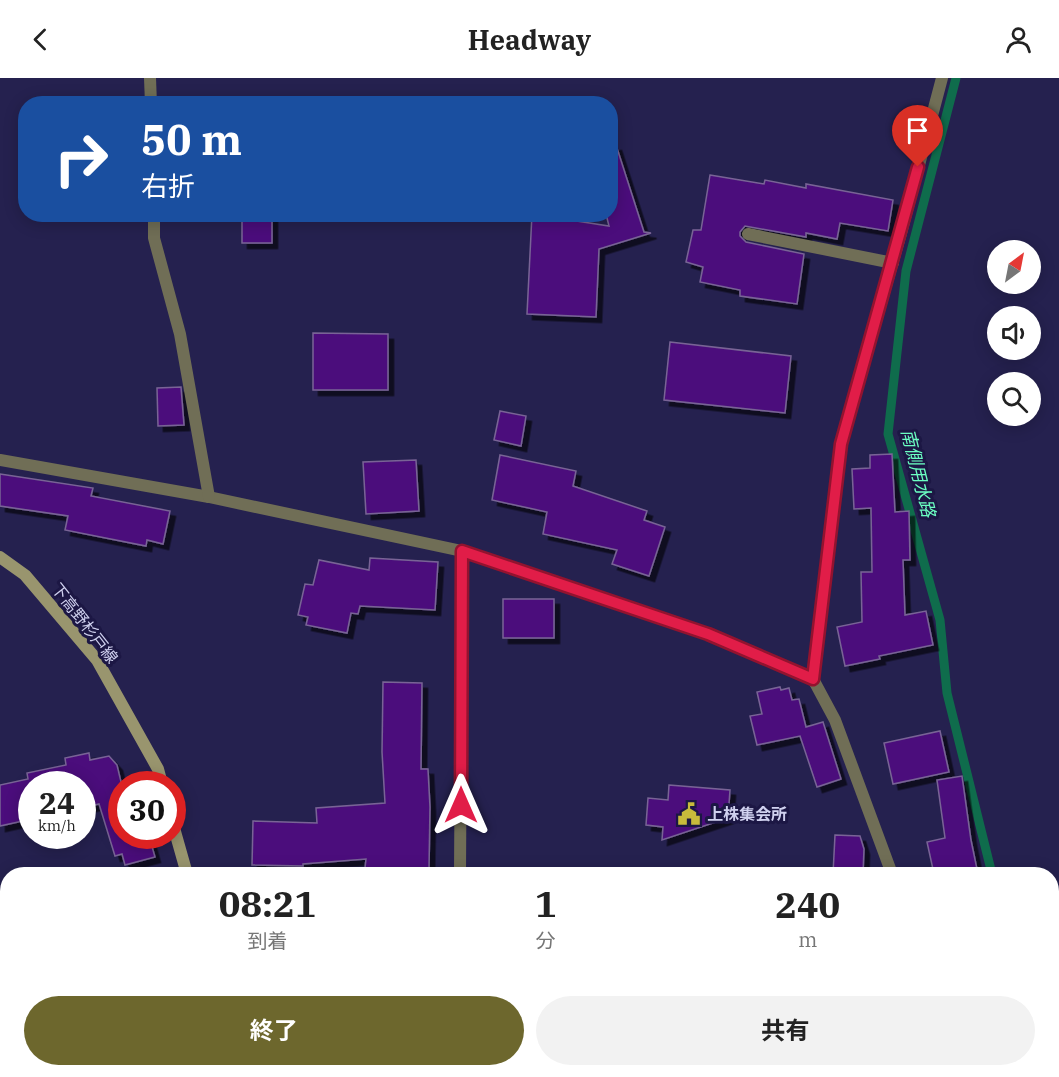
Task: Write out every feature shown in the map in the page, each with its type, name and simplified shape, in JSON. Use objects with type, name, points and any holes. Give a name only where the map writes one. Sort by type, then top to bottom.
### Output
[{"type":"main road","name":"下高野杉戸線","points":[[0,557],[26,574],[97,660],[159,771]]},
{"type":"main road","points":[[180,849],[185,867]]},
{"type":"street","points":[[150,78],[151,96]]},
{"type":"street","points":[[889,867],[836,720],[813,679],[841,444],[893,263],[942,78]]},
{"type":"street","points":[[154,222],[154,238],[180,334],[209,496]]},
{"type":"street","points":[[748,234],[893,263]]},
{"type":"street","points":[[0,460],[209,496],[462,551],[708,634],[813,679]]},
{"type":"street","points":[[460,867],[462,551]]},
{"type":"building","points":[[618,151],[644,232],[651,233],[599,249],[596,317],[527,314],[532,222],[583,222],[609,226],[608,222],[618,222]]},
{"type":"building","points":[[710,175],[764,184],[765,180],[806,188],[806,184],[893,200],[888,231],[840,223],[837,239],[806,233],[806,237],[745,226],[740,236],[746,242],[804,254],[797,304],[740,296],[740,290],[700,282],[703,267],[686,262],[693,230],[701,230]]},
{"type":"building","points":[[242,222],[272,222],[272,243],[242,243]]},
{"type":"building","points":[[313,333],[388,334],[388,390],[313,390]]},
{"type":"building","points":[[670,342],[791,356],[785,413],[664,400]]},
{"type":"building","points":[[181,387],[184,425],[158,426],[157,388]]},
{"type":"building","points":[[500,411],[526,416],[521,446],[494,440]]},
{"type":"building","points":[[892,454],[895,512],[909,511],[910,560],[903,560],[905,615],[926,611],[933,645],[879,656],[880,659],[845,666],[837,627],[862,622],[861,572],[872,572],[871,508],[854,509],[852,469],[870,468],[870,455]]},
{"type":"building","points":[[500,455],[576,471],[573,486],[647,511],[644,520],[665,527],[649,576],[612,564],[617,550],[543,534],[547,512],[492,500]]},
{"type":"building","points":[[416,460],[419,511],[366,514],[363,462]]},
{"type":"building","points":[[0,474],[93,488],[91,496],[170,511],[163,544],[147,540],[146,546],[65,530],[68,516],[0,506]]},
{"type":"building","points":[[370,558],[438,562],[435,610],[360,606],[358,614],[351,613],[347,633],[306,625],[308,617],[298,615],[305,584],[313,585],[319,560],[369,570]]},
{"type":"building","points":[[503,599],[554,599],[554,638],[503,638]]},
{"type":"building","points":[[383,682],[422,683],[421,769],[428,769],[429,867],[365,867],[366,859],[303,864],[303,866],[252,865],[253,821],[317,823],[316,808],[385,803],[382,752]]},
{"type":"building","points":[[780,687],[781,690],[789,688],[792,700],[799,699],[806,727],[823,722],[841,779],[817,787],[800,736],[757,745],[750,716],[762,714],[757,692]]},
{"type":"building","points":[[940,731],[949,772],[893,784],[884,743]]},
{"type":"building","points":[[89,753],[90,760],[109,756],[117,765],[118,771],[108,771],[108,833],[99,804],[96,805],[96,771],[37,771],[66,765],[65,758]]},
{"type":"building","points":[[962,776],[977,867],[932,867],[927,842],[945,838],[937,780]]},
{"type":"building","points":[[18,781],[18,822],[0,826],[0,785]]},
{"type":"building","points":[[669,785],[730,790],[728,818],[662,840],[663,827],[646,825],[648,798],[668,800]]},
{"type":"building","points":[[835,835],[860,836],[864,849],[863,867],[833,867]]},
{"type":"building","points":[[113,849],[153,849],[155,857],[125,865],[122,854],[115,856]]},
{"type":"waterway","name":"南側用水路","points":[[956,78],[906,271],[888,434],[940,620],[947,693],[990,867]]},
{"type":"place","name":"上株集会所","points":[[689,814]]},
{"type":"route","points":[[461,805],[462,551],[708,634],[813,679],[841,444],[918,167]]}]
